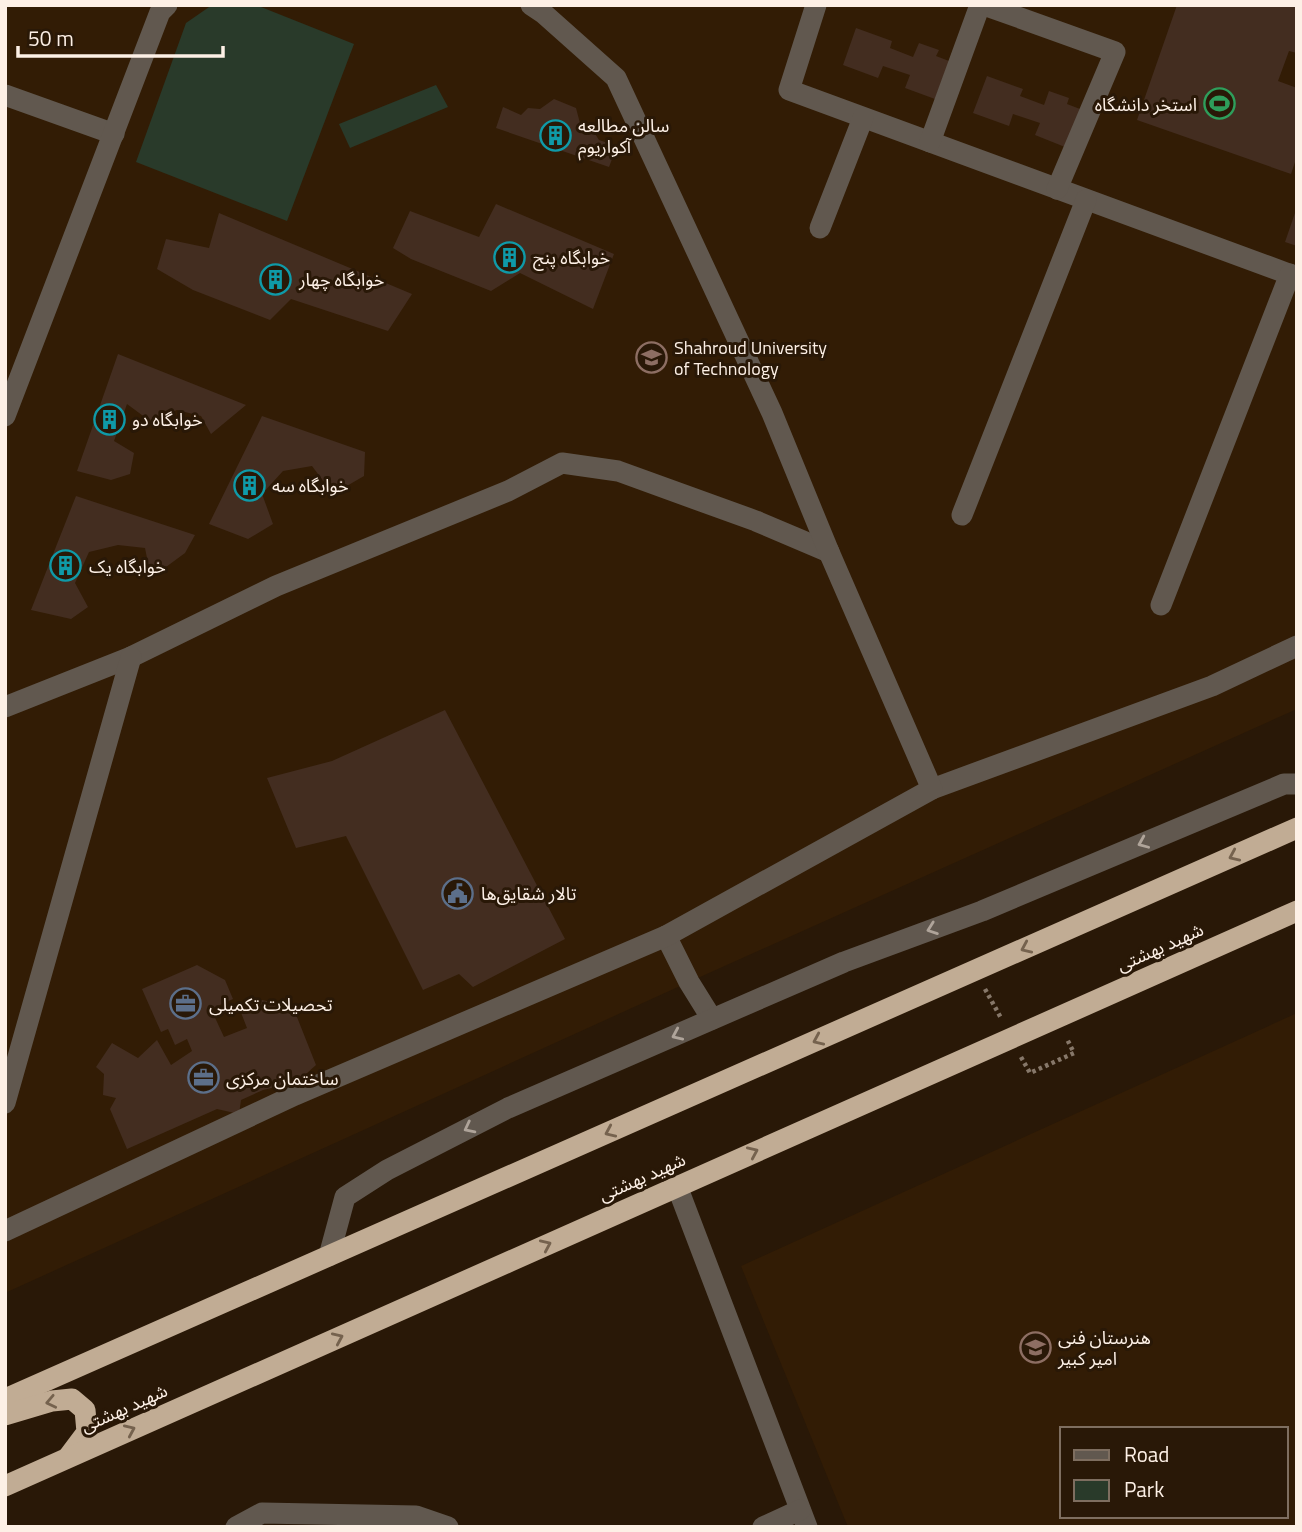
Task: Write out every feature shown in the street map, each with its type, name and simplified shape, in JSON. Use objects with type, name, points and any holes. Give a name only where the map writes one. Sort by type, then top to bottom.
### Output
[{"type":"highway","points":[[5,1399],[1297,828]]},
{"type":"highway","name":"شهید بهشتی","points":[[5,1486],[1297,911]]},
{"type":"highway","points":[[5,1415],[52,1401],[72,1399],[85,1410],[87,1432],[68,1458]]},
{"type":"lane","points":[[5,416],[160,12],[167,5]]},
{"type":"lane","points":[[531,5],[616,78],[772,413],[828,552],[932,789]]},
{"type":"lane","points":[[816,5],[789,90],[1294,276],[1161,605]]},
{"type":"lane","points":[[930,142],[982,5],[1115,52],[1057,189]]},
{"type":"lane","points":[[5,95],[114,134]]},
{"type":"lane","points":[[820,228],[863,118]]},
{"type":"lane","points":[[962,515],[1086,200]]},
{"type":"lane","points":[[5,707],[131,657],[276,586],[508,491],[562,463],[618,471],[756,521],[828,552]]},
{"type":"lane","points":[[5,1231],[295,1095],[666,936],[932,789],[1212,686],[1297,646]]},
{"type":"lane","points":[[5,1102],[131,657]]},
{"type":"lane","points":[[330,1256],[345,1197],[387,1170],[509,1108],[844,962],[982,911],[1284,784],[1297,784]]},
{"type":"lane","points":[[666,936],[689,982],[712,1019]]},
{"type":"lane","points":[[677,1186],[803,1518],[763,1527]]},
{"type":"lane","points":[[236,1527],[262,1513],[416,1516],[449,1527]]},
{"type":"path","points":[[1030,1073],[1074,1053]]},
{"type":"shaded area","name":"Shahroud University of Technology","points":[[5,5],[1297,5],[1297,709],[5,1293]]},
{"type":"shaded area","name":"هنرستان فنی امیر کبیر","points":[[1297,1013],[1297,1527],[848,1527],[741,1266]]},
{"type":"green space","points":[[212,5],[256,5],[354,44],[287,221],[136,162],[186,23]]},
{"type":"green space","points":[[436,85],[448,107],[350,148],[339,124]]},
{"type":"building","name":"استخر دانشگاه","points":[[1177,5],[1297,5],[1297,53],[1289,51],[1278,81],[1297,88],[1297,156],[1291,174],[1137,120]]},
{"type":"building","points":[[856,28],[892,41],[890,48],[913,57],[919,43],[939,50],[936,56],[949,61],[935,99],[905,88],[910,75],[883,66],[878,78],[843,65]]},
{"type":"building","points":[[987,76],[1023,89],[1020,96],[1044,105],[1049,91],[1069,98],[1067,104],[1080,109],[1065,147],[1035,135],[1040,123],[1013,114],[1009,126],[973,113]]},
{"type":"building","name":"سالن مطالعه آکواریوم","points":[[554,99],[576,108],[581,127],[592,129],[599,140],[617,146],[609,167],[496,128],[503,107],[521,115],[528,108],[540,109]]},
{"type":"building","name":"خوابگاه پنج","points":[[496,204],[614,254],[593,309],[520,273],[491,291],[411,259],[393,248],[410,211],[479,237]]},
{"type":"building","points":[[1297,211],[1297,246],[1285,242]]},
{"type":"building","name":"خوابگاه چهار","points":[[219,213],[412,294],[388,331],[291,299],[270,320],[193,290],[157,269],[166,239],[209,248]]},
{"type":"building","name":"خوابگاه دو","points":[[118,354],[246,405],[211,434],[201,416],[177,410],[150,421],[127,404],[114,441],[134,453],[130,474],[111,480],[77,471]]},
{"type":"building","name":"خوابگاه سه","points":[[262,416],[365,452],[364,476],[333,494],[312,466],[283,471],[262,494],[273,524],[248,539],[209,524]]},
{"type":"building","name":"خوابگاه یک","points":[[76,496],[195,535],[185,553],[151,578],[145,548],[118,545],[89,552],[75,583],[88,607],[71,619],[31,610]]},
{"type":"building","name":"تالار شقایق‌‌ها","points":[[445,710],[565,939],[473,987],[459,974],[423,990],[346,836],[296,848],[267,778],[332,761]]},
{"type":"building","name":"ساختمان مرکزی","points":[[197,965],[225,980],[233,999],[211,1009],[224,1037],[247,1028],[240,1010],[262,1000],[293,1007],[316,1065],[297,1082],[263,1090],[241,1100],[239,1114],[217,1109],[127,1149],[110,1109],[116,1098],[103,1095],[104,1074],[96,1067],[112,1043],[138,1058],[157,1040],[171,1065],[192,1051],[187,1039],[175,1045],[168,1029],[161,1032],[142,989]]},
{"type":"place","name":"استخر دانشگاه","points":[[1220,104]]},
{"type":"place","name":"سالن مطالعه آکواریوم","points":[[555,135]]},
{"type":"place","name":"خوابگاه پنج","points":[[510,257]]},
{"type":"place","name":"خوابگاه چهار","points":[[276,279]]},
{"type":"place","name":"Shahroud University of Technology","points":[[651,357]]},
{"type":"place","name":"خوابگاه دو","points":[[109,419]]},
{"type":"place","name":"خوابگاه سه","points":[[249,485]]},
{"type":"place","name":"خوابگاه یک","points":[[66,566]]},
{"type":"place","name":"تالار شقایق‌‌ها","points":[[458,893]]},
{"type":"place","name":"تحصیلات تکمیلی","points":[[186,1004]]},
{"type":"place","name":"ساختمان مرکزی","points":[[203,1078]]},
{"type":"place","name":"هنرستان فنی امیر کبیر","points":[[1035,1347]]}]
